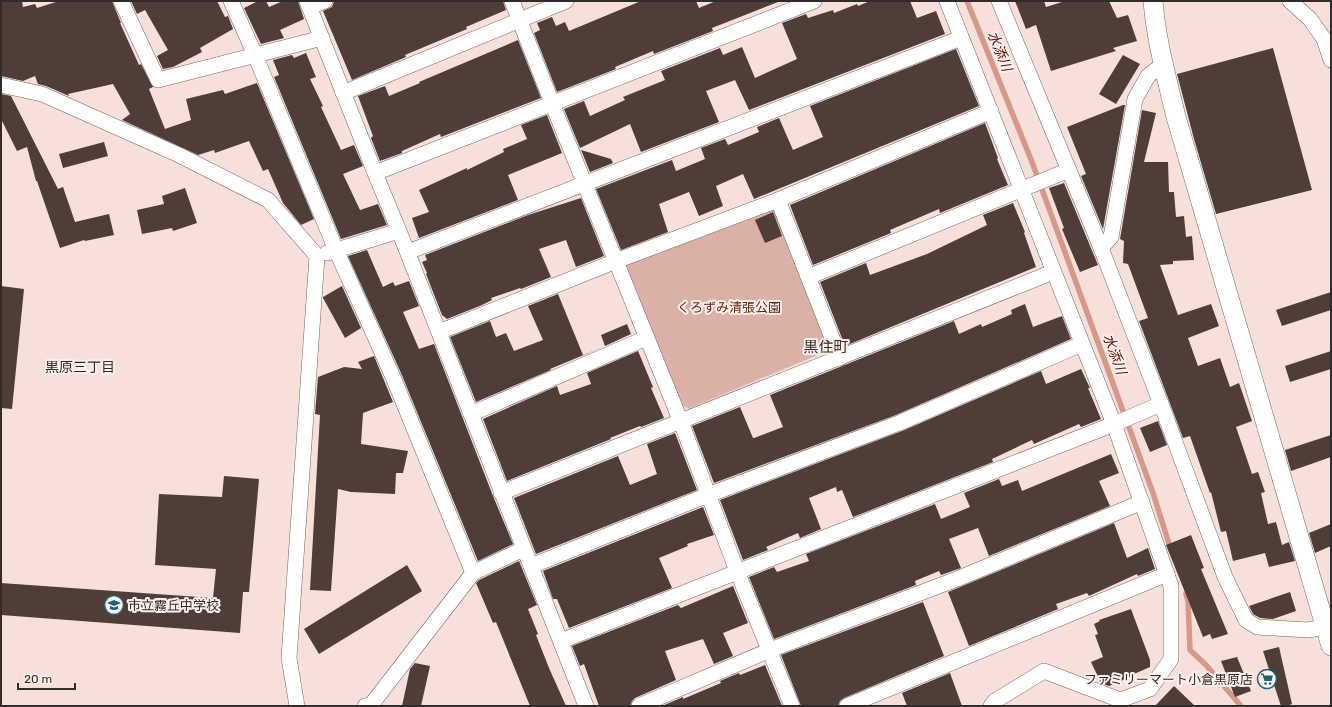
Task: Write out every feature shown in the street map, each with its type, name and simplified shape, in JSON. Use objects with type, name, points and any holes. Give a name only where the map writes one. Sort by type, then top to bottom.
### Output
[{"type":"street","points":[[120,1],[158,80],[322,38]]},
{"type":"street","points":[[231,1],[336,250],[393,377],[473,573]]},
{"type":"street","points":[[325,1],[308,4],[374,173],[408,252],[501,493],[586,706]]},
{"type":"street","points":[[512,1],[680,422],[737,571],[792,706]]},
{"type":"street","points":[[343,93],[566,1]]},
{"type":"street","points":[[374,173],[814,1]]},
{"type":"street","points":[[947,1],[1082,344],[1117,422],[1142,502],[1171,586],[1171,659],[1150,689],[1125,703],[1044,671],[995,700],[991,706]]},
{"type":"street","points":[[999,1],[1101,248],[1225,577],[1246,620],[1257,627],[1308,630],[1326,627]]},
{"type":"street","points":[[1153,1],[1163,64],[1176,117],[1331,646]]},
{"type":"street","points":[[1290,1],[1310,19],[1324,39],[1331,60]]},
{"type":"street","points":[[408,252],[961,38]]},
{"type":"street","points":[[1101,248],[1111,237],[1135,99],[1148,76],[1163,64]]},
{"type":"street","points":[[1,84],[42,94],[179,155],[268,200],[317,256],[290,658],[297,706]]},
{"type":"street","points":[[439,332],[616,261],[778,200],[991,111]]},
{"type":"street","points":[[808,277],[1069,170]]},
{"type":"street","points":[[778,200],[840,358]]},
{"type":"street","points":[[317,256],[399,231]]},
{"type":"street","points":[[501,493],[1053,272]]},
{"type":"street","points":[[471,414],[646,338]]},
{"type":"street","points":[[531,566],[708,495],[899,423],[1082,344]]},
{"type":"street","points":[[561,641],[1161,404]]},
{"type":"street","points":[[639,706],[770,650],[957,579],[1142,502]]},
{"type":"street","points":[[365,706],[371,705],[473,573],[523,549]]},
{"type":"street","points":[[847,706],[1167,574]]},
{"type":"green space","name":"くろずみ清張公園","points":[[774,209],[830,350],[690,408],[684,407],[679,400],[625,265]]},
{"type":"building","points":[[1,1],[22,1],[23,7],[35,4],[37,8],[59,1],[112,1],[139,65],[141,64],[153,87],[149,89],[165,129],[191,120],[186,99],[223,90],[225,94],[257,83],[314,219],[301,225],[283,203],[268,169],[263,171],[249,141],[215,153],[214,150],[198,155],[122,120],[130,114],[113,84],[68,94],[69,96],[38,84],[35,76],[23,81],[1,76]]},
{"type":"building","points":[[131,1],[217,1],[225,17],[228,16],[233,29],[200,48],[202,52],[173,67],[163,69],[157,56],[168,50],[145,10],[137,14]]},
{"type":"building","points":[[258,1],[266,1],[269,7],[283,1],[298,1],[304,19],[280,30],[284,38],[261,44],[244,8]]},
{"type":"building","points":[[334,1],[503,1],[506,10],[466,27],[467,29],[405,55],[406,57],[352,80],[323,11],[332,7]]},
{"type":"building","points":[[641,1],[696,1],[699,8],[716,1],[778,2],[712,28],[713,31],[654,54],[653,51],[615,67],[616,69],[557,92],[534,33],[540,30],[537,23],[552,17],[556,26],[565,22],[569,31]]},
{"type":"building","points":[[870,1],[910,1],[917,18],[936,11],[945,34],[749,110],[735,80],[706,91],[719,122],[641,152],[630,124],[580,148],[564,109],[584,101],[590,116],[625,100],[623,97],[665,80],[661,71],[720,48],[723,55],[742,47],[755,78],[797,59],[782,23],[806,14],[808,18],[833,10],[834,13],[857,4],[858,6]]},
{"type":"building","points":[[1015,1],[1044,1],[1046,7],[1065,1],[1109,1],[1117,18],[1128,15],[1137,41],[1113,48],[1116,51],[1051,71],[1036,25],[1026,29]]},
{"type":"building","points":[[518,40],[541,98],[441,137],[440,134],[402,151],[402,153],[380,161],[371,138],[373,136],[358,96],[385,86],[389,96]]},
{"type":"building","points":[[1273,48],[1312,190],[1216,214],[1177,74]]},
{"type":"building","points":[[956,49],[979,106],[754,199],[743,174],[716,186],[723,206],[699,216],[689,192],[659,204],[668,232],[621,250],[596,189],[672,160],[676,171],[705,159],[701,148],[725,139],[728,145],[759,132],[757,127],[779,118],[793,150],[823,137],[810,106]]},
{"type":"building","points":[[306,53],[316,77],[310,79],[341,150],[354,145],[363,166],[343,174],[360,210],[378,204],[387,225],[341,239],[274,77],[279,75],[273,60],[292,55],[294,58]]},
{"type":"building","points":[[1123,55],[1140,64],[1116,104],[1099,94]]},
{"type":"building","points":[[1,94],[11,96],[58,189],[63,187],[75,222],[109,214],[114,235],[84,240],[60,248],[36,181],[27,147],[17,151],[1,119]]},
{"type":"building","points":[[1125,105],[1103,229],[1081,176],[1086,174],[1067,127]]},
{"type":"building","points":[[1142,110],[1156,113],[1144,162],[1168,162],[1169,192],[1174,192],[1176,217],[1184,216],[1186,237],[1192,236],[1194,260],[1173,261],[1173,264],[1160,265],[1178,315],[1211,304],[1219,326],[1188,338],[1198,366],[1220,358],[1230,387],[1239,383],[1252,421],[1236,427],[1252,474],[1258,472],[1265,492],[1261,493],[1268,524],[1276,522],[1282,545],[1289,542],[1295,561],[1269,567],[1265,553],[1233,561],[1226,531],[1221,532],[1211,492],[1210,493],[1190,436],[1183,438],[1139,321],[1148,318],[1128,264],[1123,263],[1124,241],[1120,239]]},
{"type":"building","points":[[547,115],[562,153],[508,175],[518,200],[419,238],[412,218],[429,212],[419,190],[467,168],[467,170],[504,152],[503,149],[527,139],[521,125]]},
{"type":"building","points":[[985,123],[998,158],[997,159],[1008,185],[940,213],[939,209],[890,230],[891,233],[813,265],[790,205]]},
{"type":"building","points":[[104,142],[108,156],[63,168],[59,154]]},
{"type":"building","points":[[581,150],[611,159],[613,163],[590,172]]},
{"type":"building","points":[[1064,183],[1098,265],[1080,272],[1062,229],[1064,228],[1049,188]]},
{"type":"building","points":[[185,188],[197,223],[173,231],[172,228],[142,234],[137,210],[164,204],[162,196]]},
{"type":"building","points":[[581,198],[604,256],[576,267],[566,240],[539,249],[551,277],[521,289],[520,288],[491,298],[492,300],[482,305],[447,319],[442,315],[422,262],[427,260],[425,255],[528,215]]},
{"type":"building","points":[[1013,203],[1025,232],[1024,233],[1036,267],[845,346],[820,282],[866,263],[870,275],[927,254],[987,225],[983,215]]},
{"type":"building","points":[[773,212],[782,236],[765,243],[755,220]]},
{"type":"building","points":[[367,250],[383,287],[393,282],[395,286],[409,281],[419,306],[403,312],[419,349],[434,344],[513,544],[478,561],[401,373],[348,256]]},
{"type":"building","points":[[1,286],[24,289],[12,409],[1,408]]},
{"type":"building","points":[[342,286],[361,328],[345,338],[323,298]]},
{"type":"building","points":[[1331,292],[1331,310],[1282,326],[1276,310]]},
{"type":"building","points":[[558,294],[583,355],[603,347],[476,402],[450,337],[490,321],[496,337],[506,333],[514,351],[543,340],[528,306]]},
{"type":"building","points":[[1025,304],[1033,327],[1062,316],[1071,339],[896,415],[714,483],[692,426],[740,407],[754,438],[783,427],[770,395],[954,321],[959,334],[981,324],[982,327],[1012,314],[1011,310]]},
{"type":"building","points":[[627,324],[631,334],[605,346],[601,335]]},
{"type":"building","points":[[638,351],[653,387],[651,388],[664,418],[610,438],[611,439],[507,481],[483,419],[557,386],[560,395],[591,384],[587,373]]},
{"type":"building","points":[[1331,351],[1331,369],[1290,382],[1285,366]]},
{"type":"building","points":[[374,356],[393,402],[363,413],[361,444],[408,451],[403,473],[396,473],[395,494],[351,492],[338,489],[331,591],[310,590],[320,415],[315,414],[318,377],[344,367],[362,369],[358,362]]},
{"type":"building","points":[[1081,369],[1090,388],[1088,388],[1101,419],[1081,427],[1079,424],[1034,444],[1032,440],[992,459],[993,462],[853,517],[842,490],[837,492],[836,487],[809,498],[821,529],[800,538],[798,533],[766,547],[768,550],[743,560],[720,500],[902,431],[1041,371],[1046,384]]},
{"type":"building","points":[[1158,421],[1167,445],[1150,452],[1140,428]]},
{"type":"building","points":[[675,433],[697,490],[536,554],[514,498],[618,456],[630,485],[657,474],[647,444]]},
{"type":"building","points":[[1331,435],[1331,457],[1291,471],[1285,450]]},
{"type":"building","points":[[1111,454],[1119,473],[1099,481],[1110,506],[989,556],[978,528],[949,539],[961,568],[941,575],[939,571],[915,581],[916,585],[774,639],[749,577],[774,567],[777,572],[809,561],[806,554],[935,504],[941,519],[970,507],[964,493],[999,479],[1002,486],[1018,480],[1022,491]]},
{"type":"building","points":[[224,476],[259,479],[249,592],[243,592],[240,633],[1,615],[1,583],[213,598],[216,569],[155,565],[159,494],[222,497]]},
{"type":"building","points":[[703,507],[714,535],[687,544],[688,546],[659,558],[672,588],[569,628],[557,599],[553,599],[543,571]]},
{"type":"building","points":[[1114,523],[1127,558],[1148,548],[1155,569],[1138,576],[1137,574],[1089,596],[1087,593],[1056,604],[1058,609],[969,646],[948,592]]},
{"type":"building","points":[[1331,524],[1331,546],[1315,553],[1309,533]]},
{"type":"building","points":[[1191,535],[1204,568],[1201,569],[1228,634],[1212,639],[1210,634],[1203,637],[1166,545]]},
{"type":"building","points":[[519,561],[537,605],[528,609],[538,634],[536,635],[566,706],[530,706],[496,622],[493,623],[476,583],[479,580]]},
{"type":"building","points":[[407,565],[422,591],[319,654],[304,629]]},
{"type":"building","points":[[733,586],[748,623],[723,633],[733,656],[714,664],[703,639],[665,651],[676,680],[635,698],[630,706],[599,706],[584,664],[580,666],[572,646],[678,605],[681,608]]},
{"type":"building","points":[[1290,592],[1296,611],[1273,619],[1260,618],[1253,614],[1249,606]]},
{"type":"building","points":[[923,602],[944,656],[844,698],[840,701],[838,706],[801,706],[781,655]]},
{"type":"building","points":[[1131,609],[1150,660],[1150,667],[1109,686],[1101,683],[1091,662],[1103,657],[1095,635],[1098,634],[1094,624],[1100,621],[1099,620]]},
{"type":"building","points":[[1279,647],[1292,704],[1287,706],[1281,706],[1263,651]]},
{"type":"building","points":[[1237,657],[1251,691],[1235,697],[1221,661]]},
{"type":"building","points":[[415,663],[430,666],[421,706],[402,706],[410,669]]},
{"type":"building","points":[[765,665],[782,706],[662,706],[721,683],[720,681],[739,673],[740,675]]},
{"type":"building","points":[[950,673],[962,706],[907,706],[902,693]]},
{"type":"building","points":[[1174,686],[1195,706],[1155,706]]},
{"type":"waterway","name":"水添川","points":[[967,1],[1032,162],[1153,493],[1171,550]]},
{"type":"waterway","name":"水添川","points":[[1186,594],[1188,601],[1190,650],[1206,665],[1241,706]]},
{"type":"place","name":"市立霧丘中学校","points":[[114,605]]},
{"type":"place","name":"ファミリーマート小倉黒原店","points":[[1267,679]]},
{"type":"district","name":"黒住町","points":[[826,347]]},
{"type":"district","name":"黒原三丁目","points":[[80,367]]}]
